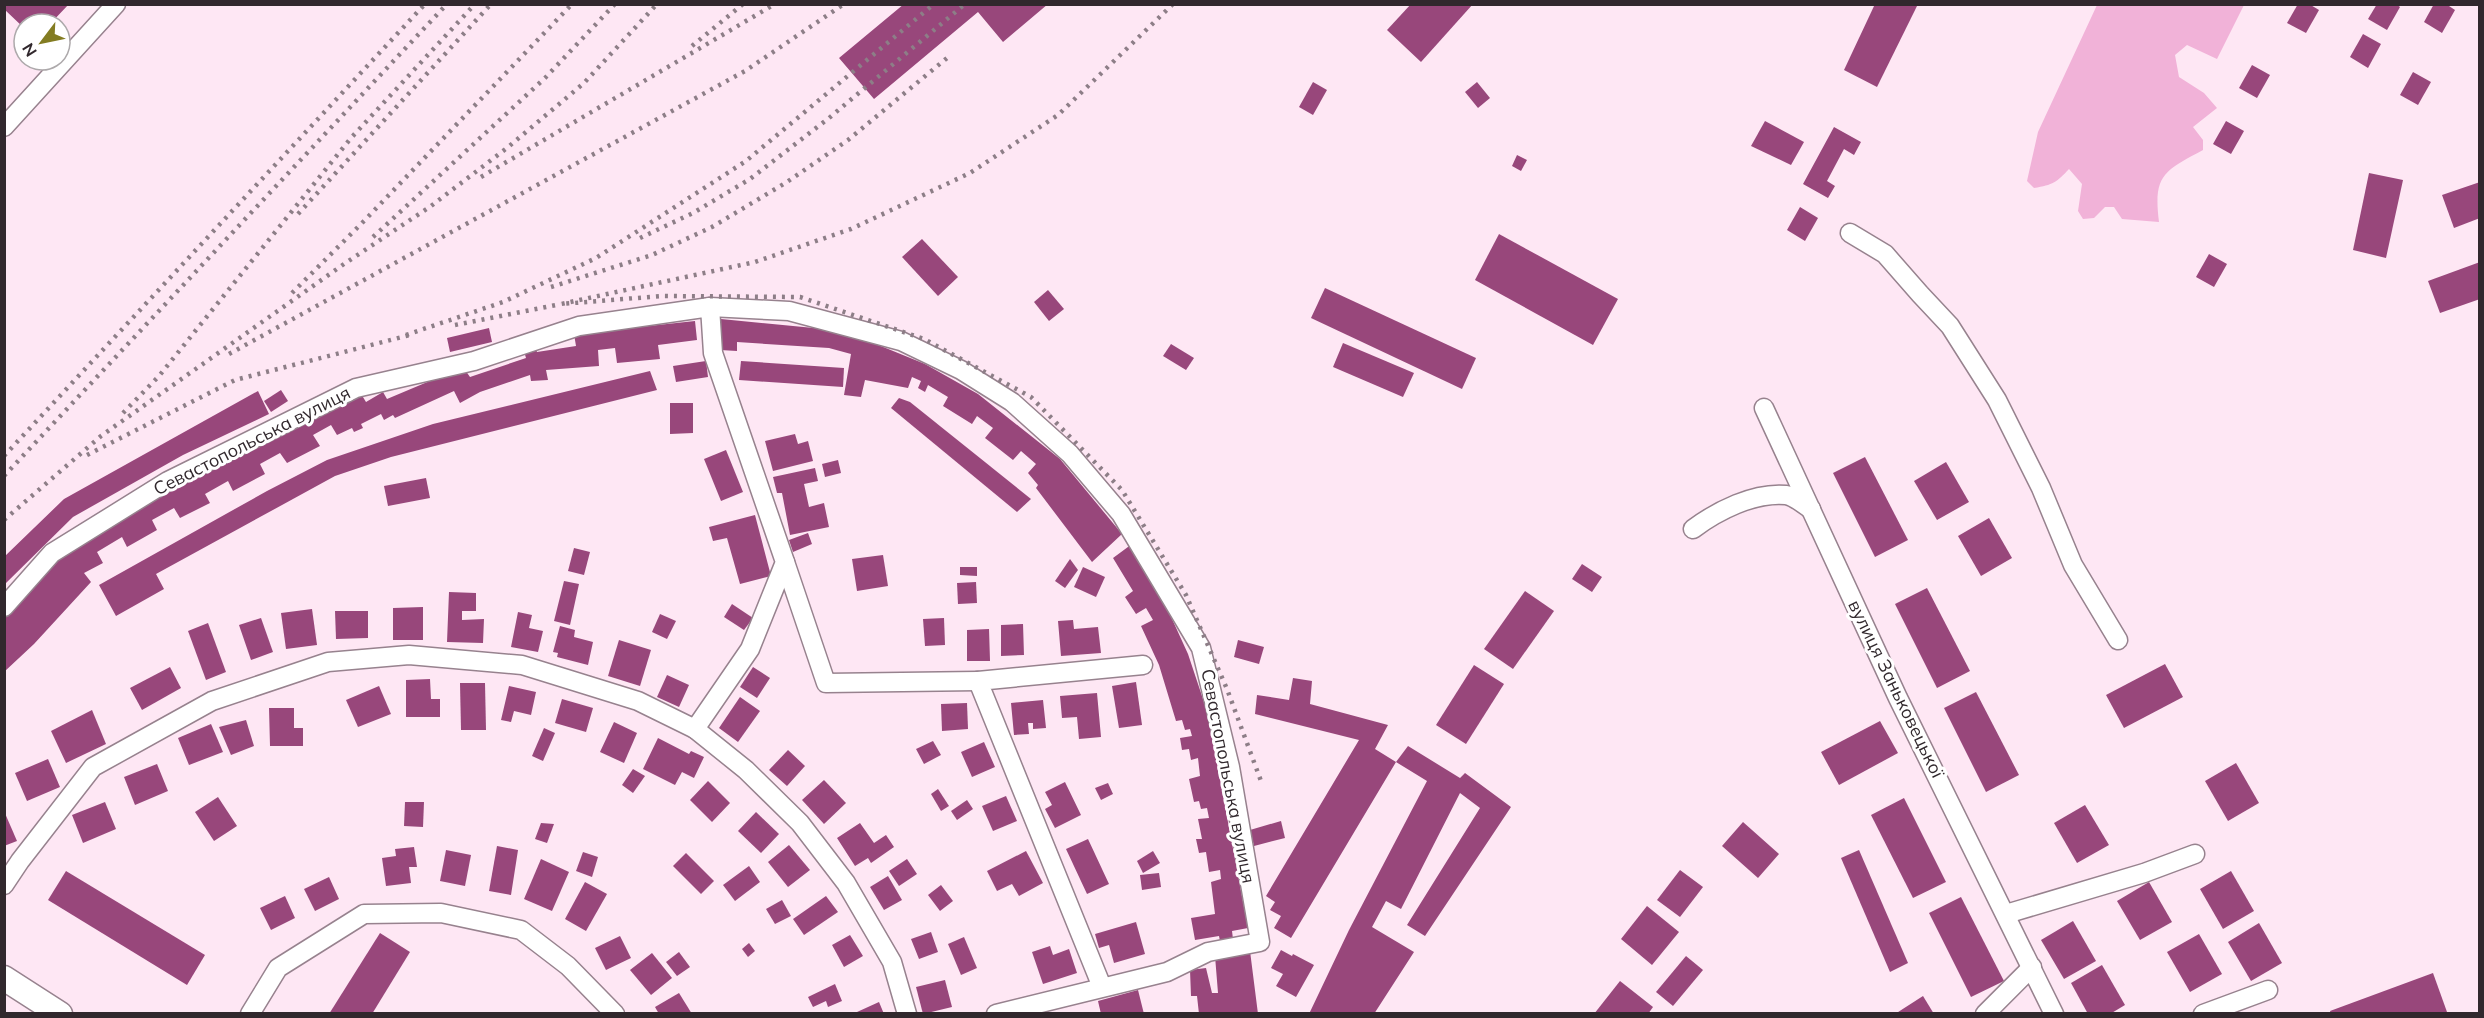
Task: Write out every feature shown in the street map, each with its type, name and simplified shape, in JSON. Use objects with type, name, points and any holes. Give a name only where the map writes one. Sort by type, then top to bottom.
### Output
[{"type":"main road","points":[[4,978],[60,1014]]},
{"type":"street","points":[[4,127],[116,4]]},
{"type":"street","points":[[1850,233],[1885,254],[1950,326],[1997,400],[2041,488],[2073,565],[2118,640]]},
{"type":"street","points":[[710,306],[713,352],[826,683],[978,681],[1143,665]]},
{"type":"street","name":"Севастопольська вулиця","points":[[4,607],[52,553],[168,481],[356,388],[474,361],[579,326],[710,306],[789,311],[901,341],[961,370],[1012,402],[1070,453],[1121,514],[1202,648],[1230,767],[1260,942],[1208,952],[1167,972],[996,1014]]},
{"type":"street","name":"вулиця Заньковецької","points":[[1764,408],[1898,698],[2054,1014]]},
{"type":"street","points":[[1693,530],[1711,516],[1770,496],[1789,495],[1811,509]]},
{"type":"street","points":[[695,729],[750,649],[785,562]]},
{"type":"street","points":[[4,885],[93,766],[212,701],[328,662],[409,655],[522,665],[638,701],[695,729],[746,770],[800,823],[846,883],[892,962],[907,1014]]},
{"type":"street","points":[[978,681],[1102,987]]},
{"type":"street","points":[[2006,914],[2144,873],[2194,854]]},
{"type":"street","points":[[250,1014],[278,968],[364,914],[441,913],[521,930],[568,966],[615,1014]]},
{"type":"street","points":[[1984,1014],[2032,967]]},
{"type":"street","points":[[2202,1014],[2268,990]]},
{"type":"shaded area","points":[[2097,5],[2244,5],[2217,59],[2187,45],[2175,55],[2179,77],[2204,93],[2217,108],[2193,127],[2203,140],[2203,150],[2164,176],[2158,194],[2159,222],[2122,219],[2114,207],[2105,207],[2094,218],[2083,219],[2078,211],[2082,184],[2069,169],[2058,180],[2046,186],[2034,188],[2027,181],[2038,132]]},
{"type":"building","points":[[4,4],[69,4],[61,12],[12,12],[12,17],[4,9]]},
{"type":"building","points":[[904,4],[1048,4],[1003,42],[978,12],[874,99],[839,58]]},
{"type":"building","points":[[1411,4],[1473,4],[1421,62],[1387,30]]},
{"type":"building","points":[[1875,4],[1918,4],[1877,87],[1844,70]]},
{"type":"building","points":[[2298,4],[2309,4],[2319,10],[2306,33],[2287,23]]},
{"type":"building","points":[[2377,4],[2396,4],[2400,7],[2387,30],[2368,19]]},
{"type":"building","points":[[2434,4],[2446,4],[2455,10],[2442,33],[2424,22]]},
{"type":"building","points":[[2363,34],[2381,44],[2368,68],[2350,57]]},
{"type":"building","points":[[2252,65],[2270,75],[2257,98],[2239,88]]},
{"type":"building","points":[[2413,72],[2431,82],[2418,105],[2400,95]]},
{"type":"building","points":[[1313,82],[1327,90],[1313,115],[1299,107]]},
{"type":"building","points":[[1477,82],[1490,98],[1478,108],[1465,92]]},
{"type":"building","points":[[1765,121],[1804,142],[1791,165],[1751,146]]},
{"type":"building","points":[[2226,121],[2244,131],[2231,154],[2213,144]]},
{"type":"building","points":[[1834,127],[1861,142],[1854,155],[1844,149],[1827,181],[1835,186],[1828,198],[1803,184]]},
{"type":"building","points":[[1517,155],[1527,160],[1521,171],[1512,166]]},
{"type":"building","points":[[2369,173],[2403,180],[2386,258],[2353,250]]},
{"type":"building","points":[[2480,182],[2480,218],[2454,228],[2442,195]]},
{"type":"building","points":[[1800,207],[1818,218],[1805,241],[1787,230]]},
{"type":"building","points":[[1499,234],[1618,299],[1593,345],[1475,280]]},
{"type":"building","points":[[922,239],[958,277],[938,296],[902,257]]},
{"type":"building","points":[[2209,254],[2227,264],[2214,287],[2196,277]]},
{"type":"building","points":[[2480,262],[2480,299],[2440,313],[2428,281]]},
{"type":"building","points":[[1325,288],[1476,358],[1462,389],[1311,318]]},
{"type":"building","points":[[1048,290],[1064,309],[1049,321],[1034,302]]},
{"type":"building","points":[[721,319],[824,329],[871,342],[925,364],[978,394],[1060,459],[1122,534],[1092,562],[1036,488],[1038,485],[1028,473],[1036,464],[1021,451],[1013,460],[985,438],[993,428],[977,416],[972,424],[943,406],[948,397],[928,385],[925,392],[918,388],[921,381],[912,377],[908,388],[865,380],[861,397],[844,395],[851,354],[829,348],[737,342],[737,351],[720,350]]},
{"type":"building","points":[[695,321],[697,340],[658,345],[660,359],[617,363],[615,348],[598,350],[599,366],[546,370],[548,380],[531,381],[530,375],[480,392],[460,403],[454,391],[395,418],[393,415],[384,420],[381,414],[361,424],[363,428],[354,432],[352,428],[337,435],[331,425],[313,435],[320,446],[287,463],[280,453],[260,464],[265,474],[233,491],[228,481],[205,494],[210,503],[180,518],[174,508],[152,520],[157,530],[127,547],[122,537],[97,552],[103,563],[84,573],[91,582],[34,644],[4,672],[4,617],[69,546],[358,389],[366,402],[383,392],[387,399],[463,367],[470,377],[526,358],[523,348],[534,344],[537,352],[576,346],[574,334]]},
{"type":"building","points":[[489,328],[492,342],[450,352],[447,338]]},
{"type":"building","points":[[1343,343],[1414,373],[1403,397],[1333,367]]},
{"type":"building","points":[[1171,344],[1194,358],[1186,370],[1163,356]]},
{"type":"building","points":[[706,361],[708,377],[676,382],[673,366]]},
{"type":"building","points":[[741,361],[844,368],[843,387],[739,380]]},
{"type":"building","points":[[650,371],[657,390],[391,457],[335,476],[156,574],[164,589],[116,616],[99,585],[327,460],[433,424]]},
{"type":"building","points":[[281,390],[288,401],[271,412],[264,401]]},
{"type":"building","points":[[258,391],[269,414],[183,455],[73,517],[4,585],[4,557],[64,499]]},
{"type":"building","points":[[899,398],[910,402],[1031,499],[1017,512],[891,408]]},
{"type":"building","points":[[670,403],[693,403],[693,433],[670,434]]},
{"type":"building","points":[[795,434],[798,444],[808,441],[813,461],[773,471],[765,441]]},
{"type":"building","points":[[726,450],[743,492],[721,501],[704,459]]},
{"type":"building","points":[[1865,457],[1908,540],[1875,557],[1833,473]]},
{"type":"building","points":[[838,460],[841,473],[825,477],[822,464]]},
{"type":"building","points":[[1946,462],[1969,502],[1937,520],[1914,481]]},
{"type":"building","points":[[815,468],[818,481],[804,484],[809,507],[824,503],[829,527],[790,535],[782,493],[777,493],[773,477]]},
{"type":"building","points":[[426,478],[430,498],[388,506],[384,486]]},
{"type":"building","points":[[755,515],[771,576],[740,584],[727,538],[713,541],[709,527]]},
{"type":"building","points":[[1989,518],[2012,558],[1981,576],[1958,536]]},
{"type":"building","points":[[808,533],[812,544],[793,552],[789,540]]},
{"type":"building","points":[[1132,544],[1162,597],[1188,654],[1207,711],[1248,928],[1232,931],[1233,939],[1220,941],[1219,936],[1195,940],[1191,918],[1215,914],[1211,882],[1221,879],[1220,870],[1209,872],[1206,852],[1199,853],[1196,839],[1202,839],[1198,819],[1209,818],[1207,808],[1201,809],[1199,801],[1194,802],[1189,779],[1200,776],[1198,758],[1191,760],[1189,749],[1182,750],[1180,738],[1192,736],[1190,729],[1185,730],[1182,720],[1176,721],[1159,665],[1141,626],[1153,620],[1146,608],[1136,614],[1125,597],[1133,591],[1113,558]]},
{"type":"building","points":[[574,548],[590,552],[584,575],[568,571]]},
{"type":"building","points":[[883,555],[888,586],[857,591],[852,559]]},
{"type":"building","points":[[1070,559],[1078,570],[1065,588],[1055,581]]},
{"type":"building","points":[[1582,564],[1602,577],[1592,592],[1572,579]]},
{"type":"building","points":[[960,567],[977,567],[977,576],[960,575]]},
{"type":"building","points":[[1083,567],[1105,577],[1096,597],[1074,587]]},
{"type":"building","points":[[564,581],[579,584],[570,625],[554,621]]},
{"type":"building","points":[[976,582],[977,603],[958,604],[957,583]]},
{"type":"building","points":[[1927,588],[1970,671],[1937,688],[1895,604]]},
{"type":"building","points":[[1525,591],[1554,611],[1513,669],[1484,649]]},
{"type":"building","points":[[449,592],[476,593],[476,611],[462,611],[462,620],[484,619],[483,643],[447,642]]},
{"type":"building","points":[[732,604],[753,618],[744,630],[724,617]]},
{"type":"building","points":[[423,607],[423,640],[393,640],[393,608]]},
{"type":"building","points":[[312,609],[317,645],[286,649],[281,613]]},
{"type":"building","points":[[335,611],[368,611],[368,638],[336,639]]},
{"type":"building","points":[[518,612],[532,615],[529,628],[543,631],[538,652],[511,647]]},
{"type":"building","points":[[660,614],[676,621],[667,639],[652,632]]},
{"type":"building","points":[[261,618],[273,652],[251,660],[239,625]]},
{"type":"building","points":[[944,618],[945,645],[925,646],[923,619]]},
{"type":"building","points":[[1073,620],[1074,629],[1098,627],[1101,653],[1061,656],[1058,621]]},
{"type":"building","points":[[208,623],[226,672],[206,680],[188,631]]},
{"type":"building","points":[[1023,624],[1024,655],[1001,656],[1001,625]]},
{"type":"building","points":[[560,626],[575,630],[574,637],[593,642],[588,665],[557,657],[558,653],[553,652]]},
{"type":"building","points":[[989,629],[990,661],[967,661],[967,630]]},
{"type":"building","points":[[619,640],[651,650],[640,686],[608,676]]},
{"type":"building","points":[[1238,640],[1264,647],[1259,664],[1234,657]]},
{"type":"building","points":[[2165,664],[2183,697],[2124,728],[2106,695]]},
{"type":"building","points":[[1474,665],[1504,684],[1466,744],[1436,725]]},
{"type":"building","points":[[170,667],[181,688],[142,710],[130,688]]},
{"type":"building","points":[[753,667],[770,678],[757,698],[740,687]]},
{"type":"building","points":[[667,675],[689,685],[679,707],[657,697]]},
{"type":"building","points":[[1293,678],[1312,681],[1310,704],[1388,725],[1375,749],[1396,762],[1291,938],[1274,928],[1281,916],[1270,910],[1275,902],[1266,896],[1359,740],[1255,714],[1257,695],[1289,700]]},
{"type":"building","points":[[430,679],[431,699],[440,699],[440,717],[406,717],[406,680]]},
{"type":"building","points":[[1136,682],[1142,725],[1119,728],[1112,686]]},
{"type":"building","points":[[460,683],[485,683],[486,730],[461,730]]},
{"type":"building","points":[[379,686],[391,714],[358,727],[346,700]]},
{"type":"building","points":[[509,686],[536,692],[531,715],[514,711],[511,722],[501,720]]},
{"type":"building","points":[[1976,692],[2019,775],[1986,792],[1944,708]]},
{"type":"building","points":[[1097,693],[1101,737],[1079,739],[1077,717],[1062,718],[1060,696]]},
{"type":"building","points":[[740,697],[760,711],[738,742],[719,728]]},
{"type":"building","points":[[562,699],[593,708],[586,732],[555,723]]},
{"type":"building","points":[[1043,700],[1046,728],[1033,729],[1033,723],[1028,723],[1029,734],[1014,735],[1011,703]]},
{"type":"building","points":[[967,703],[968,729],[942,731],[941,704]]},
{"type":"building","points":[[269,708],[294,708],[294,728],[303,728],[303,746],[270,746]]},
{"type":"building","points":[[92,710],[106,744],[66,763],[51,731]]},
{"type":"building","points":[[246,720],[254,746],[231,755],[219,727]]},
{"type":"building","points":[[1880,721],[1898,753],[1839,785],[1821,752]]},
{"type":"building","points":[[614,722],[637,733],[624,763],[600,752]]},
{"type":"building","points":[[211,724],[223,752],[189,765],[178,738]]},
{"type":"building","points":[[544,728],[555,733],[543,761],[532,756]]},
{"type":"building","points":[[658,738],[689,754],[691,751],[704,757],[694,778],[682,772],[675,785],[643,769]]},
{"type":"building","points":[[933,741],[941,755],[924,764],[916,749]]},
{"type":"building","points":[[984,742],[995,767],[972,777],[961,752]]},
{"type":"building","points":[[1408,746],[1460,778],[1465,773],[1511,807],[1425,936],[1407,925],[1480,808],[1460,793],[1401,909],[1386,901],[1372,927],[1414,952],[1374,1014],[1309,1014],[1349,930],[1427,781],[1396,762]]},
{"type":"building","points":[[788,750],[805,766],[787,786],[769,770]]},
{"type":"building","points":[[48,759],[60,787],[27,801],[15,773]]},
{"type":"building","points":[[2236,763],[2259,803],[2228,821],[2205,781]]},
{"type":"building","points":[[157,764],[168,791],[135,805],[124,777]]},
{"type":"building","points":[[633,769],[645,776],[633,793],[622,785]]},
{"type":"building","points":[[824,780],[846,803],[824,824],[802,800]]},
{"type":"building","points":[[708,781],[730,803],[712,822],[690,800]]},
{"type":"building","points":[[1065,782],[1081,815],[1055,828],[1045,809],[1052,805],[1045,792]]},
{"type":"building","points":[[1108,783],[1113,794],[1101,800],[1095,788]]},
{"type":"building","points":[[938,789],[949,806],[941,811],[931,794]]},
{"type":"building","points":[[1006,796],[1017,821],[993,831],[982,806]]},
{"type":"building","points":[[218,797],[237,826],[214,841],[195,812]]},
{"type":"building","points":[[1904,798],[1946,882],[1913,898],[1871,815]]},
{"type":"building","points":[[967,800],[973,809],[957,820],[951,811]]},
{"type":"building","points":[[105,802],[116,829],[83,843],[72,815]]},
{"type":"building","points":[[405,802],[424,802],[423,827],[404,826]]},
{"type":"building","points":[[2085,805],[2109,845],[2077,863],[2054,823]]},
{"type":"building","points":[[4,811],[17,841],[4,846]]},
{"type":"building","points":[[756,812],[779,834],[761,853],[738,831]]},
{"type":"building","points":[[1281,821],[1285,838],[1254,846],[1250,830]]},
{"type":"building","points":[[1743,822],[1779,854],[1758,878],[1722,846]]},
{"type":"building","points":[[541,823],[554,824],[547,843],[535,839]]},
{"type":"building","points":[[860,823],[874,843],[886,835],[894,847],[871,863],[868,858],[855,866],[837,838]]},
{"type":"building","points":[[1088,839],[1109,884],[1087,894],[1066,849]]},
{"type":"building","points":[[789,845],[810,870],[788,887],[768,862]]},
{"type":"building","points":[[497,846],[518,850],[511,895],[489,891]]},
{"type":"building","points":[[414,847],[417,867],[409,867],[411,883],[386,886],[382,858],[396,856],[395,849]]},
{"type":"building","points":[[446,850],[471,855],[465,886],[440,881]]},
{"type":"building","points":[[1859,850],[1908,963],[1890,972],[1841,858]]},
{"type":"building","points":[[1026,851],[1043,883],[1019,896],[1012,884],[997,891],[987,871]]},
{"type":"building","points":[[1153,851],[1160,863],[1143,873],[1137,861]]},
{"type":"building","points":[[583,852],[598,857],[592,877],[576,871]]},
{"type":"building","points":[[686,853],[714,881],[701,894],[673,866]]},
{"type":"building","points":[[541,859],[569,872],[552,911],[524,899]]},
{"type":"building","points":[[907,859],[917,874],[899,886],[889,871]]},
{"type":"building","points":[[749,866],[760,882],[735,901],[723,885]]},
{"type":"building","points":[[1680,870],[1703,887],[1680,917],[1657,900]]},
{"type":"building","points":[[66,871],[205,955],[187,985],[48,900]]},
{"type":"building","points":[[2231,871],[2254,911],[2223,929],[2200,889]]},
{"type":"building","points":[[1159,873],[1161,887],[1142,890],[1140,875]]},
{"type":"building","points":[[888,876],[902,900],[884,910],[870,887]]},
{"type":"building","points":[[329,877],[339,899],[315,911],[304,889]]},
{"type":"building","points":[[585,882],[607,894],[586,931],[565,919]]},
{"type":"building","points":[[2149,882],[2172,922],[2140,940],[2117,901]]},
{"type":"building","points":[[941,885],[953,901],[940,911],[928,895]]},
{"type":"building","points":[[285,896],[295,918],[271,930],[260,908]]},
{"type":"building","points":[[826,896],[838,912],[804,935],[793,919]]},
{"type":"building","points":[[1961,897],[2004,981],[1971,997],[1929,913]]},
{"type":"building","points":[[782,900],[791,916],[775,924],[766,909]]},
{"type":"building","points":[[1647,906],[1679,932],[1652,965],[1621,939]]},
{"type":"building","points":[[2073,921],[2096,961],[2064,979],[2041,940]]},
{"type":"building","points":[[1136,922],[1145,954],[1114,963],[1109,945],[1099,948],[1095,934]]},
{"type":"building","points":[[2259,923],[2282,963],[2251,981],[2228,942]]},
{"type":"building","points":[[931,932],[938,952],[919,959],[911,939]]},
{"type":"building","points":[[380,933],[410,952],[372,1014],[329,1014]]},
{"type":"building","points":[[2199,934],[2222,974],[2190,992],[2167,952]]},
{"type":"building","points":[[850,935],[863,956],[844,967],[832,945]]},
{"type":"building","points":[[620,936],[631,958],[606,970],[595,948]]},
{"type":"building","points":[[964,937],[977,968],[961,975],[948,944]]},
{"type":"building","points":[[749,943],[755,951],[748,957],[742,949]]},
{"type":"building","points":[[1050,946],[1053,955],[1069,949],[1077,973],[1043,984],[1032,952]]},
{"type":"building","points":[[1281,950],[1314,965],[1296,997],[1276,986],[1283,974],[1271,968]]},
{"type":"building","points":[[1250,951],[1258,1014],[1199,1014],[1197,996],[1191,996],[1190,970],[1206,968],[1212,993],[1218,993],[1215,956]]},
{"type":"building","points":[[679,952],[690,967],[677,976],[666,962]]},
{"type":"building","points":[[652,953],[672,978],[651,995],[630,970]]},
{"type":"building","points":[[1686,956],[1703,970],[1673,1006],[1656,992]]},
{"type":"building","points":[[2102,965],[2125,1005],[2110,1014],[2088,1014],[2071,983]]},
{"type":"building","points":[[2433,973],[2447,1012],[2331,1014],[2330,1011]]},
{"type":"building","points":[[945,980],[952,1007],[923,1014],[916,987]]},
{"type":"building","points":[[1620,981],[1653,1007],[1648,1014],[1594,1014]]},
{"type":"building","points":[[835,984],[842,1001],[828,1007],[826,1001],[813,1007],[808,997]]},
{"type":"building","points":[[1138,990],[1144,1014],[1101,1014],[1098,1001]]},
{"type":"building","points":[[679,993],[692,1014],[659,1014],[655,1007]]},
{"type":"building","points":[[1923,996],[1934,1014],[1895,1014]]},
{"type":"building","points":[[879,1002],[884,1014],[858,1014],[857,1012]]},
{"type":"railway","points":[[4,456],[425,4]]},
{"type":"railway","points":[[4,476],[447,4]]},
{"type":"railway","points":[[123,413],[159,376],[351,138],[475,4]]},
{"type":"railway","points":[[298,214],[491,4]]},
{"type":"railway","points":[[292,293],[572,4]]},
{"type":"railway","points":[[373,237],[545,78],[615,4]]},
{"type":"railway","points":[[4,520],[101,436],[344,264],[431,206],[507,148],[584,83],[657,4]]},
{"type":"railway","points":[[692,46],[743,4]]},
{"type":"railway","points":[[481,177],[775,4]]},
{"type":"railway","points":[[229,354],[745,71],[844,4]]},
{"type":"railway","points":[[406,335],[503,302],[596,258],[746,161],[934,4]]},
{"type":"railway","points":[[640,238],[693,213],[750,179],[829,118],[965,4]]},
{"type":"railway","points":[[1173,4],[1058,115],[970,173],[851,229],[755,262],[561,304],[662,296],[800,297],[924,339],[1031,397],[1122,490],[1186,595],[1227,689],[1261,781]]},
{"type":"railway","points":[[551,287],[652,255],[712,227],[787,182],[848,140],[947,58]]},
{"type":"railway","points":[[455,325],[561,304]]},
{"type":"railway","points":[[87,455],[235,380],[414,334]]}]
